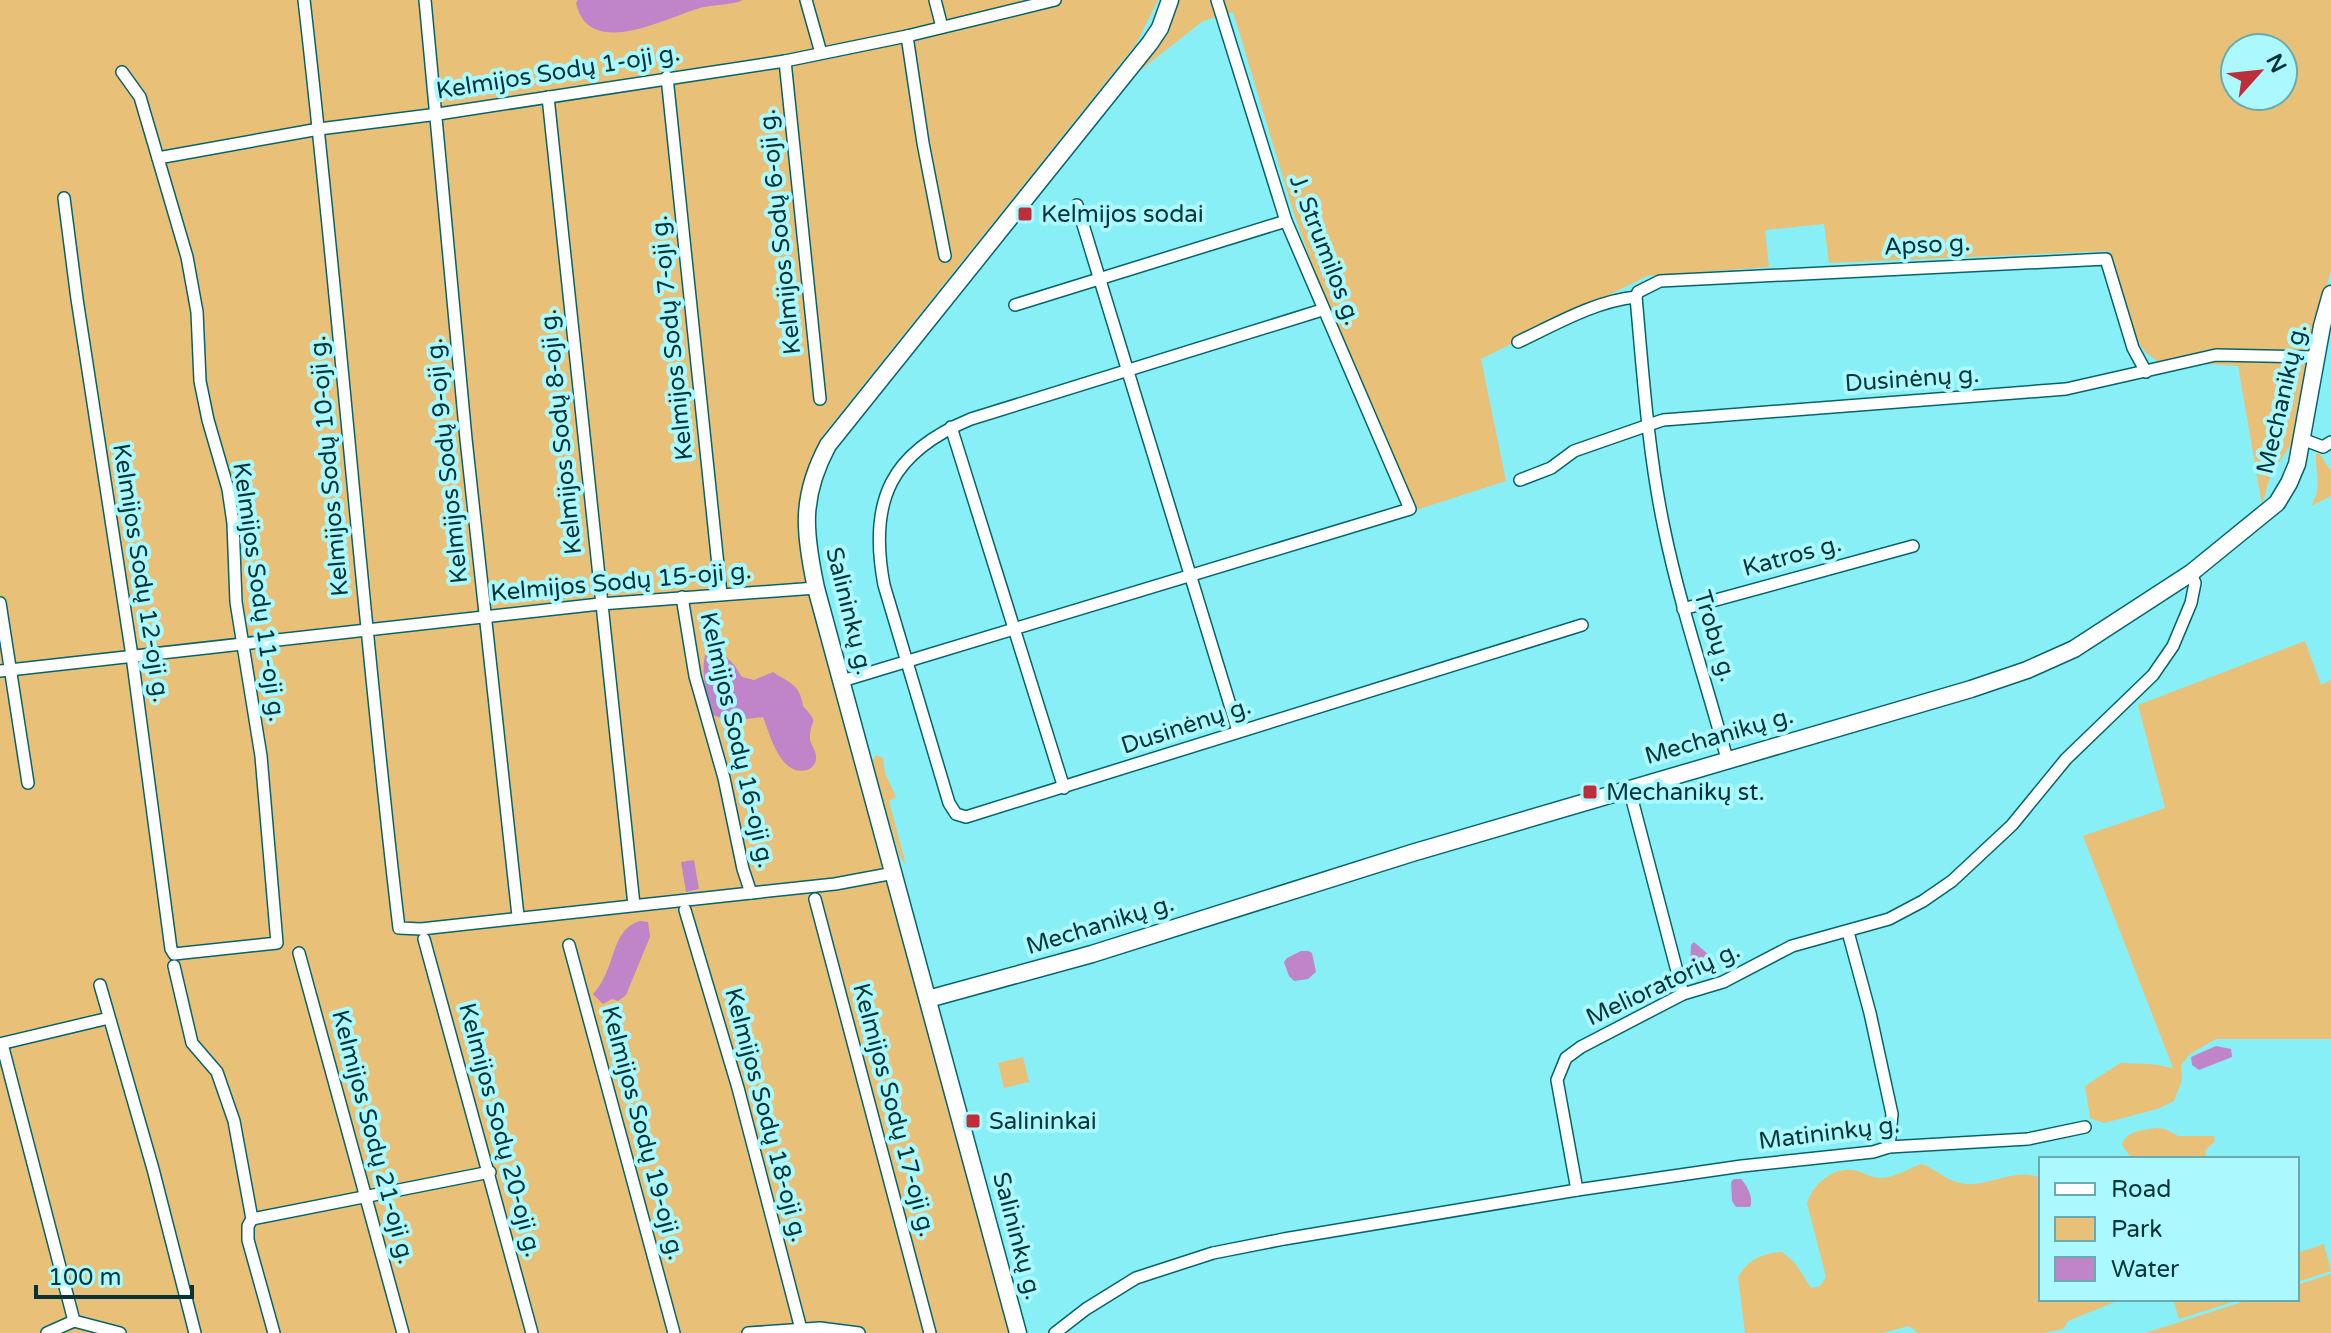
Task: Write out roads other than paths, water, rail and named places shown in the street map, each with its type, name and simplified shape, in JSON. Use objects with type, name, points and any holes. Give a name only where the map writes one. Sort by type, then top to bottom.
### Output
[{"type":"main road","name":"Salininkų g.","points":[[1018,1333],[816,588],[805,517],[811,481],[828,445],[1150,43],[1160,28],[1170,0]]},
{"type":"main road","name":"Mechanikų g.","points":[[928,999],[1092,954],[1629,788],[1971,689],[2027,670],[2074,649],[2191,573],[2277,503],[2289,483],[2302,439],[2331,294]]},
{"type":"street","name":"Kelmijos Sodų 10-oji g.","points":[[304,0],[399,928],[421,929],[518,916]]},
{"type":"street","name":"Kelmijos Sodų 9-oji g.","points":[[425,0],[466,439],[518,916]]},
{"type":"street","points":[[806,0],[821,53]]},
{"type":"street","points":[[935,0],[942,27]]},
{"type":"street","name":"Kelmijos Sodų 1-oji g.","points":[[158,158],[319,129],[785,61],[907,36],[1055,0]]},
{"type":"street","name":"J. Strumilos g.","points":[[1190,575],[1410,509],[1286,221],[1217,0]]},
{"type":"street","points":[[907,36],[923,143],[945,256]]},
{"type":"street","name":"Kelmijos Sodų 6-oji g.","points":[[785,61],[820,399]]},
{"type":"street","points":[[122,72],[140,97],[158,158]]},
{"type":"street","name":"Kelmijos Sodų 7-oji g.","points":[[667,77],[721,594]]},
{"type":"street","name":"Kelmijos Sodų 8-oji g.","points":[[548,97],[634,905]]},
{"type":"street","name":"Kelmijos Sodų 11-oji g.","points":[[158,158],[187,257],[197,312],[200,381],[228,489],[233,523],[236,602],[261,756],[277,943],[174,960]]},
{"type":"street","name":"Kelmijos Sodų 12-oji g.","points":[[64,198],[132,656],[171,949],[192,1043],[217,1072],[234,1121],[252,1219],[248,1226],[248,1240],[274,1333]]},
{"type":"street","points":[[1077,205],[1238,731]]},
{"type":"street","points":[[1015,305],[1286,221]]},
{"type":"street","name":"Apso g.","points":[[1518,342],[1583,312],[1622,298],[1636,297],[1644,287],[1660,281],[2106,259],[2133,348],[2146,372]]},
{"type":"street","points":[[1636,297],[1647,426]]},
{"type":"street","name":"Dusinėnų g.","points":[[1322,310],[951,427],[926,441],[901,466],[882,506],[878,532],[879,561],[949,803],[956,814],[966,817],[1064,788],[1582,625]]},
{"type":"street","name":"Dusinėnų g.","points":[[1520,480],[1551,468],[1574,451],[1663,420],[2066,389],[2216,355],[2316,357]]},
{"type":"street","name":"Trobų g.","points":[[1647,426],[1663,526],[1683,609],[1727,759]]},
{"type":"street","points":[[951,427],[1064,788]]},
{"type":"street","points":[[2302,439],[2328,449]]},
{"type":"street","name":"Katros g.","points":[[1683,609],[1913,546]]},
{"type":"street","name":"Melioratorių g.","points":[[1577,1190],[1557,1080],[1566,1058],[1581,1047],[1683,994],[1723,982],[1792,946],[1889,919],[1952,881],[2012,825],[2066,759],[2165,660],[2191,603],[2195,583],[2191,573]]},
{"type":"street","points":[[842,681],[1190,575]]},
{"type":"street","name":"Kelmijos Sodų 15-oji g.","points":[[5,670],[600,604],[816,588]]},
{"type":"street","name":"Kelmijos Sodų 16-oji g.","points":[[682,597],[695,676],[724,778],[751,893],[835,884],[894,873]]},
{"type":"street","points":[[0,603],[5,670],[28,783]]},
{"type":"street","points":[[1629,788],[1683,994]]},
{"type":"street","points":[[518,916],[751,893]]},
{"type":"street","name":"Kelmijos Sodų 17-oji g.","points":[[815,899],[930,1333]]},
{"type":"street","name":"Kelmijos Sodų 18-oji g.","points":[[685,910],[738,1088],[802,1331]]},
{"type":"street","points":[[1848,932],[1892,1114],[1889,1147]]},
{"type":"street","name":"Kelmijos Sodų 20-oji g.","points":[[424,939],[532,1333]]},
{"type":"street","name":"Kelmijos Sodų 19-oji g.","points":[[569,945],[674,1333]]},
{"type":"street","name":"Kelmijos Sodų 21-oji g.","points":[[299,953],[403,1333]]},
{"type":"street","points":[[100,985],[153,1169],[195,1333]]},
{"type":"street","points":[[74,1321],[1,1044],[109,1018]]},
{"type":"street","name":"Matininkų g.","points":[[1577,1190],[1742,1166],[1873,1152],[1889,1147],[2028,1139],[2085,1127]]},
{"type":"street","points":[[252,1219],[490,1172]]},
{"type":"street","points":[[1055,1333],[1086,1309],[1136,1278],[1213,1253],[1577,1190]]},
{"type":"street","points":[[47,1333],[74,1321],[120,1333]]},
{"type":"street","points":[[748,1333],[820,1328],[859,1333]]},
{"type":"water","points":[[578,0],[743,0],[700,8],[630,31],[612,32],[596,30],[584,20],[576,3]]},
{"type":"water","points":[[710,652],[725,656],[742,677],[754,680],[773,672],[796,688],[803,706],[813,719],[810,738],[816,758],[811,768],[798,770],[783,761],[763,717],[729,721],[713,715],[704,677],[705,655]]},
{"type":"water","points":[[694,860],[699,889],[686,892],[681,862]]},
{"type":"water","points":[[648,922],[650,937],[626,995],[618,1001],[612,999],[603,1004],[593,994],[606,974],[623,933],[630,925]]},
{"type":"water","points":[[1694,942],[1716,961],[1704,972],[1695,972],[1690,965],[1691,945]]},
{"type":"water","points":[[1301,951],[1312,953],[1316,972],[1308,979],[1294,981],[1284,962]]},
{"type":"water","points":[[2216,1046],[2231,1049],[2232,1057],[2199,1070],[2192,1065],[2191,1057]]},
{"type":"water","points":[[1741,1179],[1746,1185],[1750,1207],[1736,1207],[1732,1201],[1731,1182]]},
{"type":"place","name":"Kelmijos sodai","points":[[1025,214]]},
{"type":"place","name":"Mechanikų st.","points":[[1590,792]]},
{"type":"place","name":"Salininkai","points":[[973,1121]]}]
